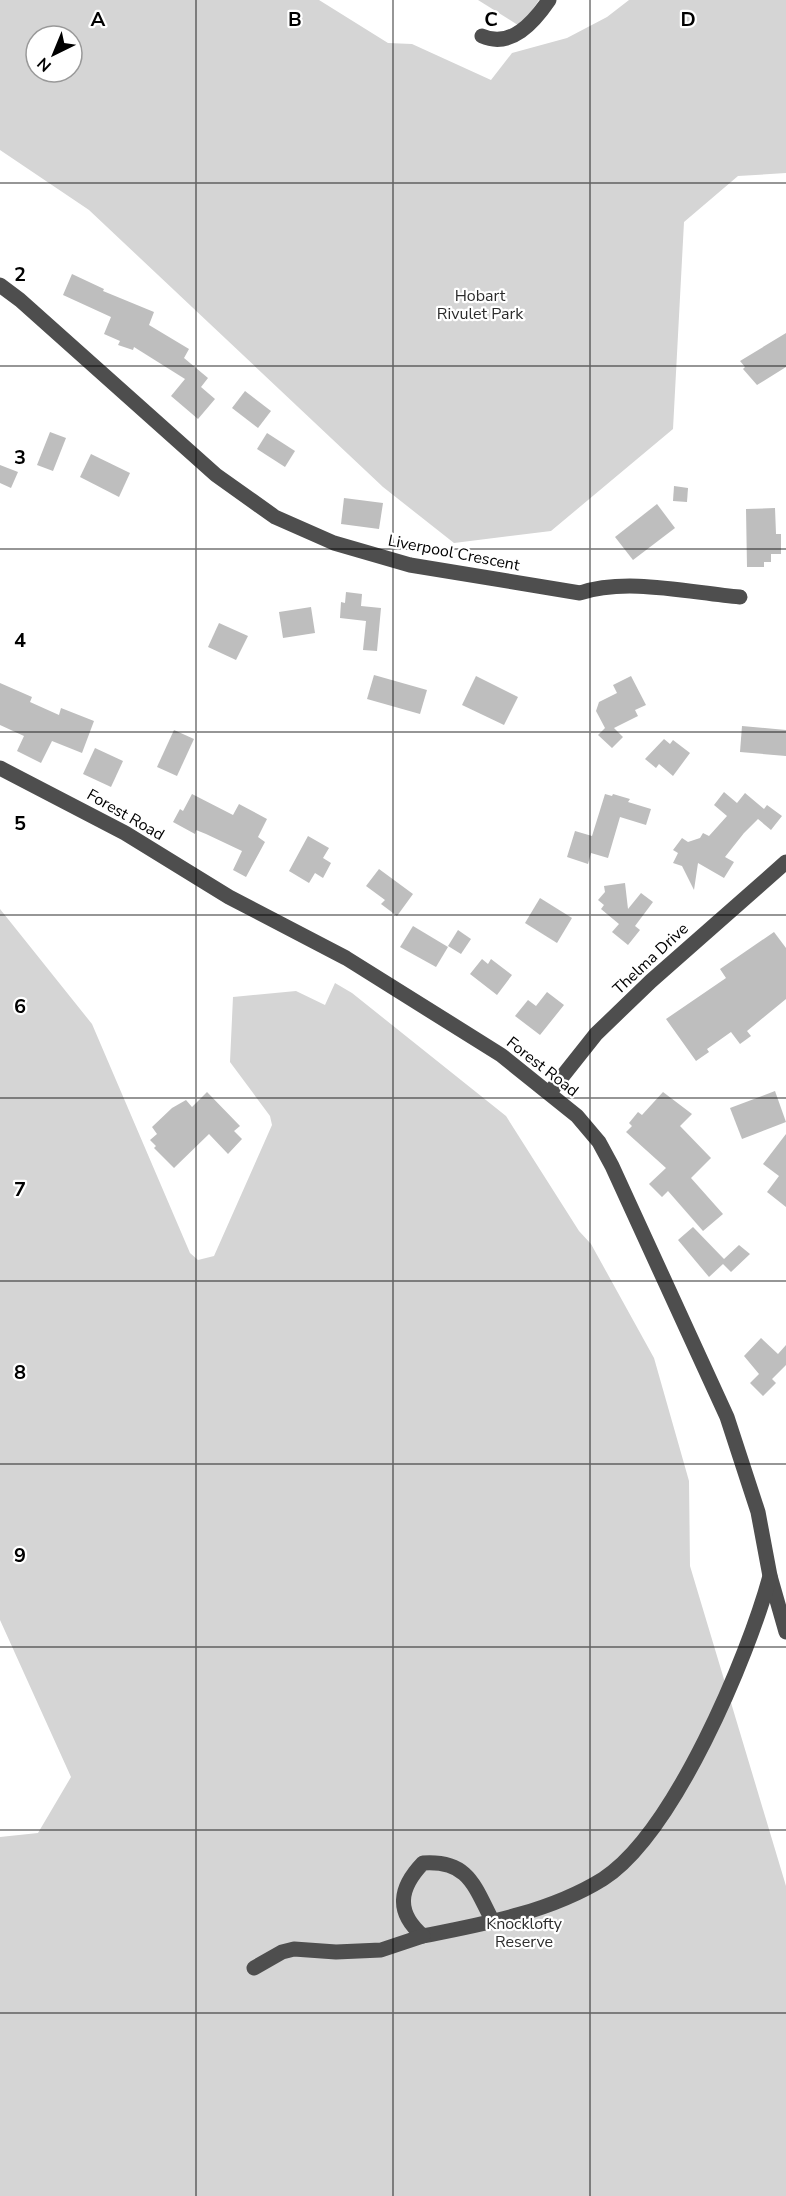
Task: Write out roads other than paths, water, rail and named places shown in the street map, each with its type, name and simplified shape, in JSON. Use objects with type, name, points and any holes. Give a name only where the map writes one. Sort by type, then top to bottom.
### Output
[{"type":"street","points":[[482,36],[497,39],[525,29],[549,0]]},
{"type":"street","name":"Liverpool Crescent","points":[[0,285],[216,475],[275,517],[334,543],[410,565],[580,593],[598,586],[660,588],[740,597]]},
{"type":"street","name":"Forest Road","points":[[0,768],[115,827],[229,897],[346,958],[501,1055],[550,1092],[577,1116],[598,1142],[727,1417],[758,1512],[771,1576],[786,1632]]},
{"type":"street","name":"Thelma Drive","points":[[550,1092],[604,1026],[741,899],[785,867]]},
{"type":"street","points":[[254,1968],[282,1952],[294,1949],[336,1952],[381,1950],[423,1936],[563,1901],[606,1877],[638,1847],[674,1798],[704,1741],[748,1641],[771,1576]]},
{"type":"street","points":[[423,1936],[413,1927],[404,1912],[404,1893],[409,1878],[423,1863],[443,1862],[463,1872],[474,1883],[492,1920]]},
{"type":"park label","name":"Hobart Rivulet Park","points":[[480,304]]},
{"type":"park label","name":"Knocklofty Reserve","points":[[524,1932]]}]
